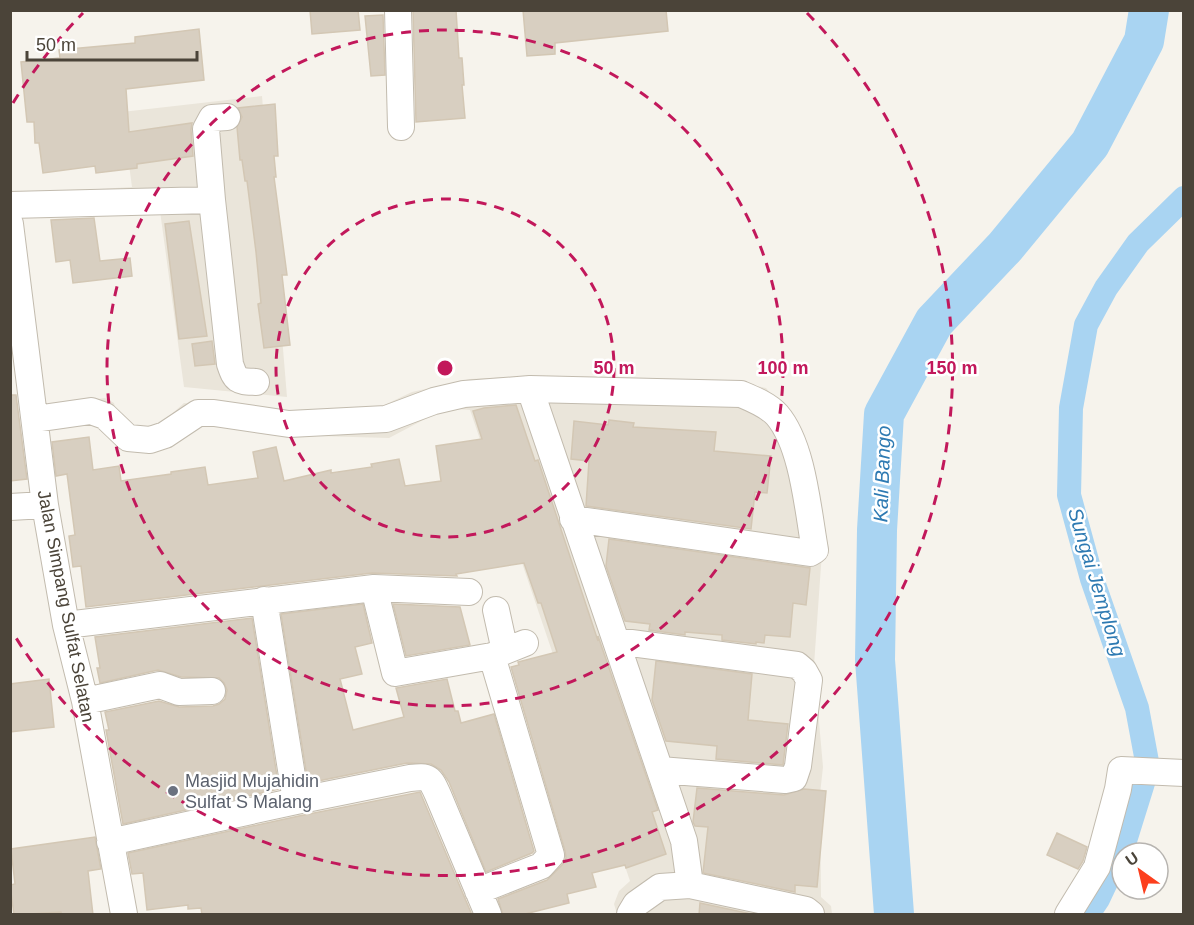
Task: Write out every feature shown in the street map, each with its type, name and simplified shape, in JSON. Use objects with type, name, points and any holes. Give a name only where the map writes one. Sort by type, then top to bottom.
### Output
[{"type":"street","points":[[398,10],[401,127]]},
{"type":"street","points":[[227,117],[212,118],[206,129],[212,200],[230,364],[235,378],[239,381],[256,382]]},
{"type":"street","points":[[10,205],[212,200]]},
{"type":"street","name":"Jalan Simpang Sulfat Selatan","points":[[10,224],[45,505],[66,625],[85,701],[124,915]]},
{"type":"street","points":[[530,389],[684,841],[690,885]]},
{"type":"street","points":[[35,419],[91,411],[105,416],[128,438],[150,441],[165,435],[198,412],[289,424],[386,419],[434,401],[464,394],[530,389],[741,394],[776,414],[789,435],[798,460],[815,550],[810,553],[573,519]]},
{"type":"street","points":[[10,507],[45,505]]},
{"type":"street","points":[[66,625],[374,588],[469,592]]},
{"type":"street","points":[[374,588],[395,673],[508,650]]},
{"type":"street","points":[[264,600],[296,801]]},
{"type":"street","points":[[478,891],[542,866],[551,855],[508,650],[496,610]]},
{"type":"street","points":[[616,641],[797,665],[809,680],[798,766],[794,778],[785,780],[660,770]]},
{"type":"street","points":[[85,701],[160,685],[179,692],[212,691]]},
{"type":"street","points":[[1068,915],[1097,867],[1118,789],[1120,770],[1178,773]]},
{"type":"street","points":[[110,842],[296,801],[410,778],[426,777],[432,781],[488,915]]},
{"type":"street","points":[[630,915],[636,904],[660,886],[690,885],[806,910],[811,915]]},
{"type":"shaded area","points":[[262,96],[287,397],[184,387],[160,211],[15,194],[132,187],[122,112]]},
{"type":"shaded area","points":[[529,376],[740,383],[766,388],[789,417],[822,552],[814,665],[823,767],[820,794],[821,897],[831,906],[832,914],[617,914],[614,904],[619,891],[630,881],[470,410],[446,408],[389,438],[281,435],[204,424],[167,444],[96,419],[45,406],[105,398],[114,403],[118,421],[145,430],[164,421],[184,403],[272,411],[378,408],[412,392],[470,379]]},
{"type":"building","points":[[310,10],[358,10],[360,30],[312,34]]},
{"type":"building","points":[[413,10],[456,10],[459,58],[462,58],[465,118],[416,122]]},
{"type":"building","points":[[523,10],[666,10],[668,31],[555,43],[555,54],[527,56]]},
{"type":"building","points":[[383,15],[385,75],[371,76],[365,16]]},
{"type":"building","points":[[199,29],[204,80],[126,89],[129,132],[192,123],[193,156],[137,164],[137,168],[96,173],[95,166],[43,173],[39,143],[35,143],[34,122],[27,122],[21,62],[60,58],[59,50],[135,43],[135,37]]},
{"type":"building","points":[[275,104],[278,156],[274,156],[276,177],[274,177],[287,275],[282,275],[290,345],[264,348],[258,304],[261,303],[256,252],[247,181],[245,181],[242,160],[240,160],[237,127],[242,117],[238,108]]},
{"type":"building","points":[[94,218],[100,261],[130,258],[132,276],[73,283],[70,260],[56,262],[51,220]]},
{"type":"building","points":[[189,221],[207,336],[179,339],[165,224]]},
{"type":"building","points":[[212,341],[215,364],[195,366],[192,344]]},
{"type":"building","points":[[10,395],[16,395],[27,479],[10,481]]},
{"type":"building","points":[[516,405],[535,461],[538,460],[598,641],[598,636],[658,810],[652,812],[666,854],[626,868],[625,865],[592,873],[596,887],[567,894],[569,903],[521,915],[503,915],[498,899],[547,880],[566,858],[511,667],[519,665],[518,662],[557,652],[541,603],[538,603],[524,563],[456,574],[457,576],[372,573],[86,607],[81,566],[73,567],[69,536],[75,535],[67,474],[56,476],[52,442],[89,437],[93,470],[119,466],[121,481],[205,467],[208,485],[258,478],[253,452],[276,447],[284,481],[331,470],[331,473],[372,467],[371,464],[399,459],[405,486],[441,481],[436,446],[482,439],[473,411]]},
{"type":"building","points":[[609,420],[634,423],[633,427],[716,432],[714,451],[771,456],[767,493],[755,492],[751,529],[586,506],[589,461],[571,459],[574,421],[608,425]]},
{"type":"building","points":[[609,539],[810,568],[806,605],[793,603],[790,637],[765,635],[764,643],[722,640],[722,635],[685,632],[685,635],[649,630],[650,624],[625,621],[606,566]]},
{"type":"building","points":[[363,604],[372,643],[355,647],[362,674],[340,679],[353,730],[404,717],[396,688],[447,679],[455,711],[458,711],[461,723],[494,714],[534,851],[532,853],[486,872],[449,782],[441,770],[431,764],[407,763],[308,783],[281,614]]},
{"type":"building","points":[[393,604],[460,607],[470,645],[406,656]]},
{"type":"building","points":[[252,618],[279,789],[123,824],[106,730],[109,730],[105,712],[159,701],[179,707],[213,706],[225,699],[227,690],[219,678],[181,677],[158,670],[100,683],[95,637]]},
{"type":"building","points":[[656,661],[752,674],[748,720],[788,724],[783,765],[716,759],[717,746],[666,741],[652,700]]},
{"type":"building","points":[[49,679],[54,727],[10,732],[10,684]]},
{"type":"building","points":[[697,788],[784,795],[804,789],[826,791],[817,887],[795,885],[795,892],[703,873],[708,827],[695,826],[693,822]]},
{"type":"building","points":[[420,792],[472,915],[202,915],[201,908],[188,909],[188,905],[147,910],[143,873],[132,874],[128,853]]},
{"type":"building","points":[[1057,833],[1087,847],[1078,869],[1047,855]]},
{"type":"building","points":[[95,837],[101,869],[88,871],[93,915],[62,915],[61,912],[14,915],[10,885],[15,884],[11,849]]},
{"type":"building","points":[[700,903],[756,915],[699,915]]},
{"type":"waterway","name":"Kali Bango","points":[[894,914],[875,660],[877,530],[884,414],[934,322],[1005,247],[1090,144],[1144,41],[1149,10]]},
{"type":"waterway","name":"Sungai Jemplong","points":[[1088,914],[1098,899],[1124,844],[1148,767],[1137,708],[1092,579],[1069,495],[1071,408],[1086,325],[1106,288],[1138,243],[1184,198]]},
{"type":"place","name":"Masjid Mujahidin Sulfat S Malang","points":[[173,791]]}]
